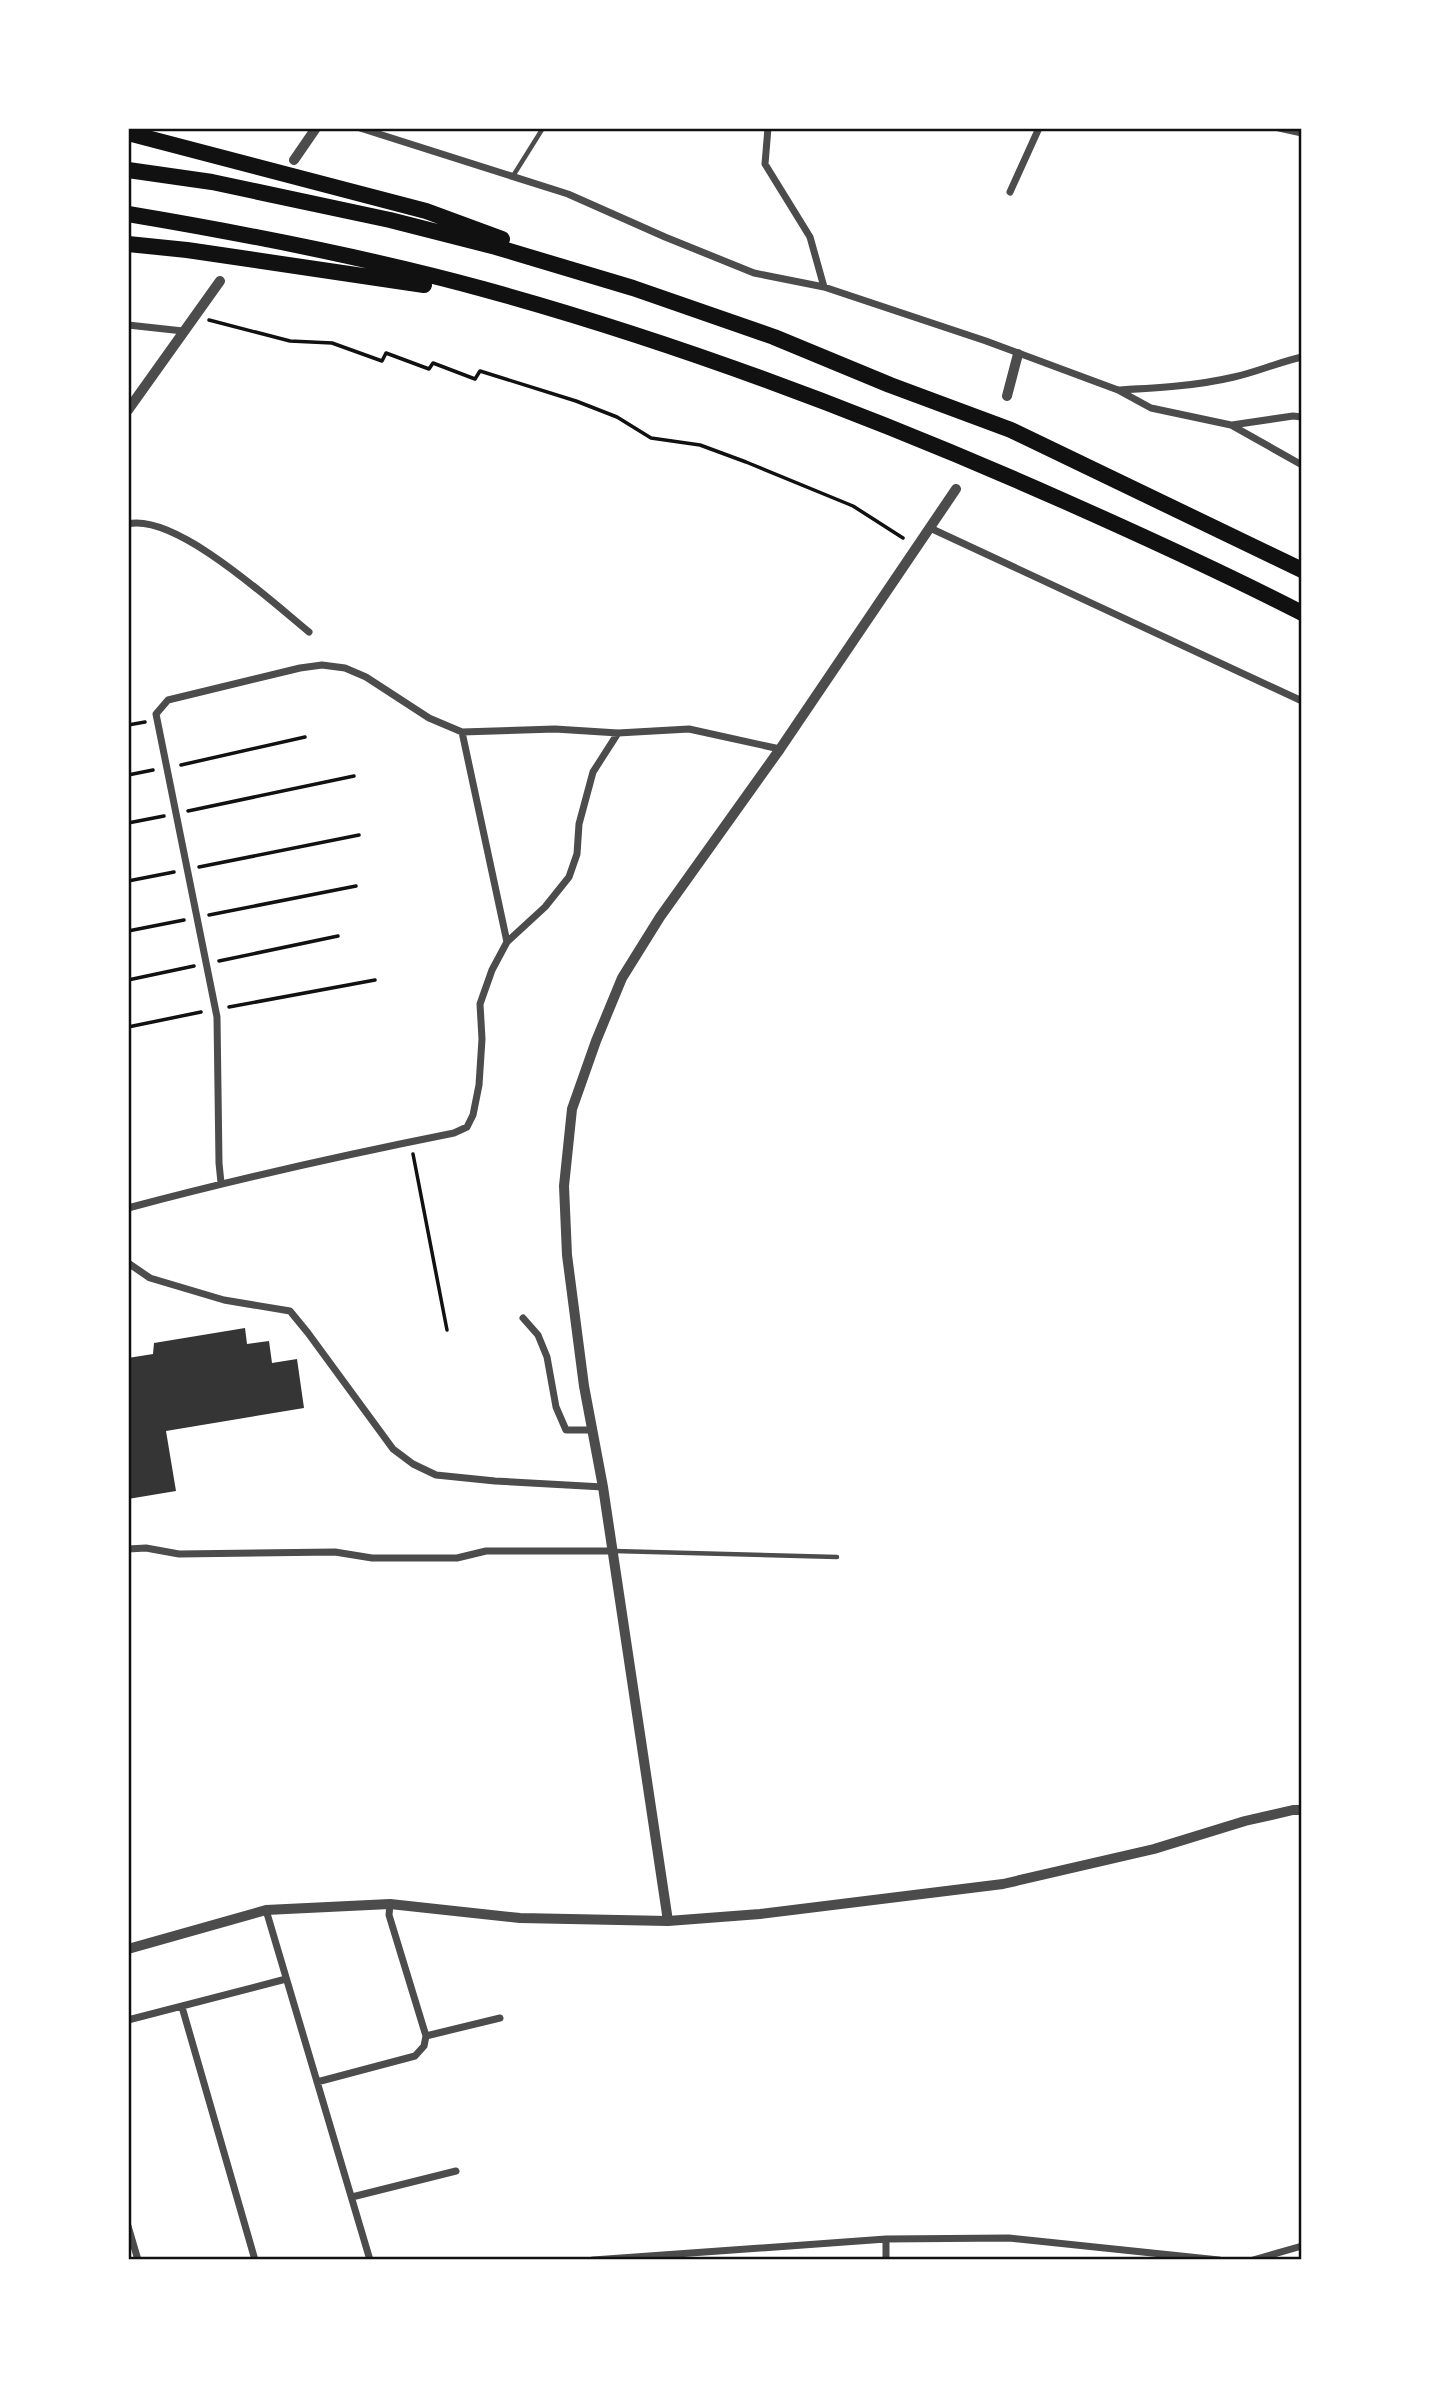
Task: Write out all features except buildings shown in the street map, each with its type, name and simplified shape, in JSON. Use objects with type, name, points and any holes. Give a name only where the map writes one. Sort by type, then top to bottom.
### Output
[{"type":"highway","points":[[128,133],[426,211],[774,337],[1011,430],[1302,570]]},
{"type":"highway","points":[[128,170],[212,182],[390,220],[496,247],[633,288]]},
{"type":"highway","points":[[128,214],[288,243],[468,285],[682,348],[780,383],[985,466],[1225,573],[1302,613]]},
{"type":"highway","points":[[128,244],[415,283],[682,348]]},
{"type":"street","points":[[293,160],[316,128]]},
{"type":"street","points":[[360,128],[568,194],[754,273],[824,288],[1118,390],[1151,408],[1231,425],[1302,464]]},
{"type":"street","points":[[768,128],[765,164],[810,237],[824,288]]},
{"type":"street","points":[[1010,192],[1039,128]]},
{"type":"street","points":[[1279,128],[1302,133]]},
{"type":"street","points":[[128,410],[220,281]]},
{"type":"street","points":[[128,325],[183,331]]},
{"type":"street","points":[[1007,396],[1018,354]]},
{"type":"street","points":[[1118,390],[1181,387],[1236,377],[1281,361],[1302,357]]},
{"type":"street","points":[[1231,425],[1302,417]]},
{"type":"street","points":[[668,1922],[603,1487],[584,1385],[567,1255],[564,1186],[572,1109],[622,978],[660,917],[780,749],[956,489]]},
{"type":"street","points":[[128,524],[136,522],[167,530],[204,549],[309,632]]},
{"type":"street","points":[[930,528],[1302,701]]},
{"type":"street","points":[[221,1183],[215,1009],[156,714],[168,700],[322,665],[345,668],[366,677],[429,718],[462,732],[555,729],[618,733],[688,729],[780,749]]},
{"type":"street","points":[[462,732],[507,942]]},
{"type":"street","points":[[128,1208],[221,1183],[454,1133],[467,1127],[480,1086],[480,1004],[492,970],[507,942],[544,908],[569,877],[577,854],[579,824],[593,772],[618,733]]},
{"type":"street","points":[[128,1263],[150,1278],[162,1282],[224,1300],[290,1311],[393,1449],[413,1464],[436,1475],[603,1487]]},
{"type":"street","points":[[523,1318],[538,1335],[547,1357],[556,1407],[566,1430],[592,1430]]},
{"type":"street","points":[[128,1549],[146,1548],[179,1554],[335,1552],[372,1558],[457,1558],[486,1551],[613,1551]]},
{"type":"street","points":[[128,1949],[266,1910],[390,1904],[520,1918],[668,1922],[761,1914],[1003,1884],[1154,1849],[1245,1821],[1302,1810]]},
{"type":"street","points":[[317,2082],[415,2056],[424,2046],[426,2036],[389,1915],[390,1904]]},
{"type":"street","points":[[266,1910],[370,2260]]},
{"type":"street","points":[[128,2020],[286,1979]]},
{"type":"street","points":[[182,2007],[255,2260]]},
{"type":"street","points":[[426,2036],[500,2018]]},
{"type":"street","points":[[352,2197],[456,2171]]},
{"type":"street","points":[[128,2225],[138,2260]]},
{"type":"street","points":[[593,2260],[886,2239],[1009,2238],[1219,2260]]},
{"type":"street","points":[[886,2239],[886,2260]]},
{"type":"street","points":[[1253,2260],[1302,2246]]},
{"type":"lane","points":[[513,176],[543,128]]},
{"type":"lane","points":[[613,1551],[837,1557]]},
{"type":"path","points":[[194,316],[290,341],[332,343],[382,361],[386,353],[429,369],[433,363],[475,379],[480,371],[617,418],[651,438],[700,445],[853,506],[918,547]]},
{"type":"path","points":[[128,775],[305,737]]},
{"type":"path","points":[[128,823],[354,776]]},
{"type":"path","points":[[128,881],[359,835]]},
{"type":"path","points":[[128,931],[356,886]]},
{"type":"path","points":[[128,980],[338,936]]},
{"type":"path","points":[[128,1027],[375,980]]},
{"type":"path","points":[[411,1141],[447,1330]]}]
